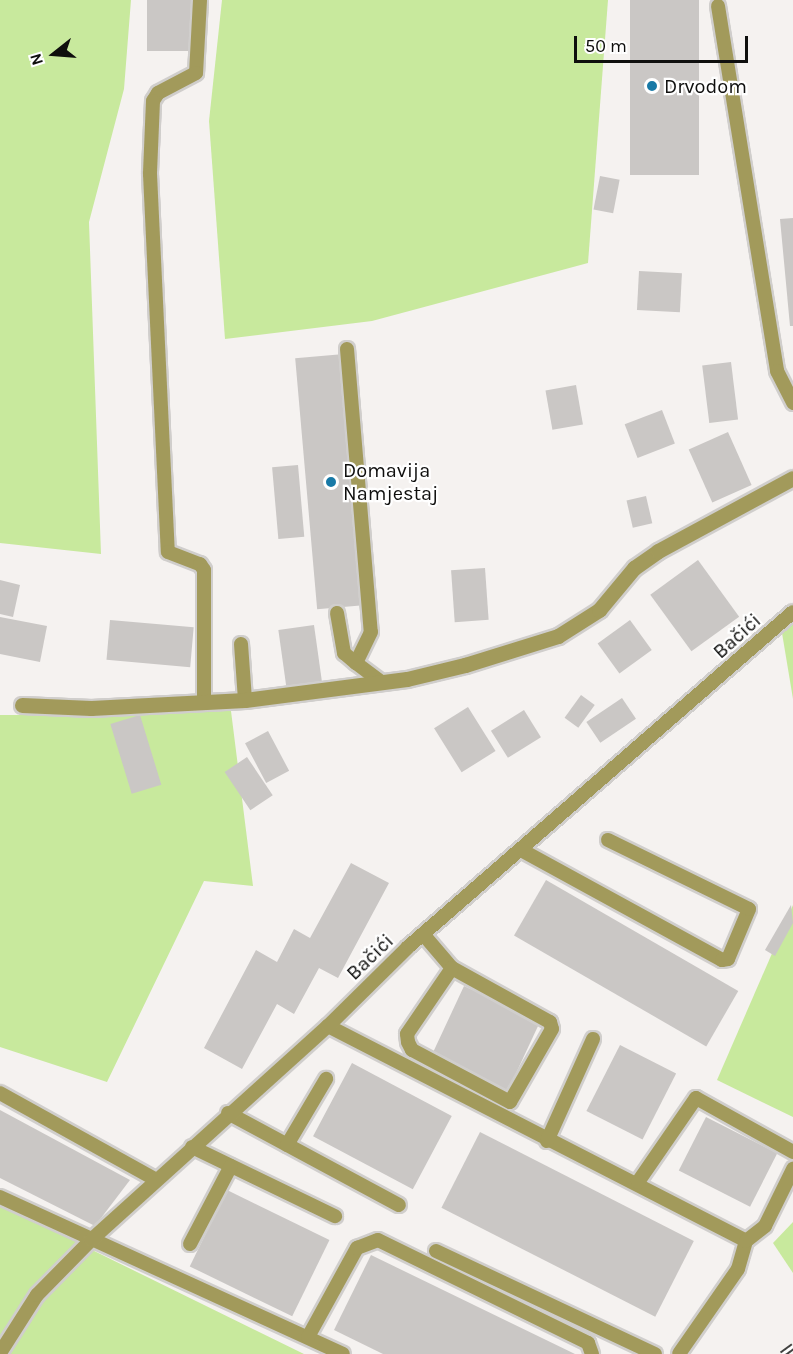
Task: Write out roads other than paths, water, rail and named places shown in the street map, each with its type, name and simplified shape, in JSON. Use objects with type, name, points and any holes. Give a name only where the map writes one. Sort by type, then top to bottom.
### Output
[{"type":"street","points":[[22,705],[91,708],[204,699],[246,700],[381,682],[465,665],[558,636],[599,610],[634,568],[658,551],[793,478]]},
{"type":"lane","points":[[200,0],[196,73],[158,93],[153,101],[150,174],[168,552],[200,564],[204,570],[204,699]]},
{"type":"lane","points":[[718,6],[777,371],[793,402]]},
{"type":"lane","points":[[347,349],[371,632],[356,663]]},
{"type":"lane","points":[[337,612],[344,653],[381,682]]},
{"type":"lane","name":"Bačići","points":[[0,1353],[36,1295],[91,1240],[228,1113],[328,1026],[423,934],[523,851],[793,612]]},
{"type":"lane","points":[[241,644],[246,700]]},
{"type":"lane","points":[[523,851],[722,960],[728,959],[749,909],[608,840]]},
{"type":"lane","points":[[423,934],[452,968],[550,1022],[552,1029],[510,1102],[412,1050],[408,1042],[406,1034],[452,968]]},
{"type":"lane","points":[[328,1026],[547,1141],[638,1182],[746,1241]]},
{"type":"lane","points":[[547,1141],[593,1040]]},
{"type":"lane","points":[[287,1145],[326,1078]]},
{"type":"lane","points":[[0,1093],[156,1180]]},
{"type":"lane","points":[[638,1182],[696,1098],[793,1152]]},
{"type":"lane","points":[[228,1113],[399,1205]]},
{"type":"lane","points":[[192,1147],[335,1216]]},
{"type":"lane","points":[[190,1244],[231,1166]]},
{"type":"lane","points":[[679,1354],[738,1269],[746,1241],[765,1226],[793,1169]]},
{"type":"lane","points":[[0,1197],[343,1354]]},
{"type":"lane","points":[[308,1337],[357,1248],[378,1240],[588,1343],[592,1354]]},
{"type":"lane","points":[[436,1251],[656,1354]]},
{"type":"railway","points":[[782,1354],[793,1346]]},
{"type":"place","name":"Drvodom","points":[[652,86]]},
{"type":"place","name":"Domavija Namjestaj","points":[[331,482]]}]
